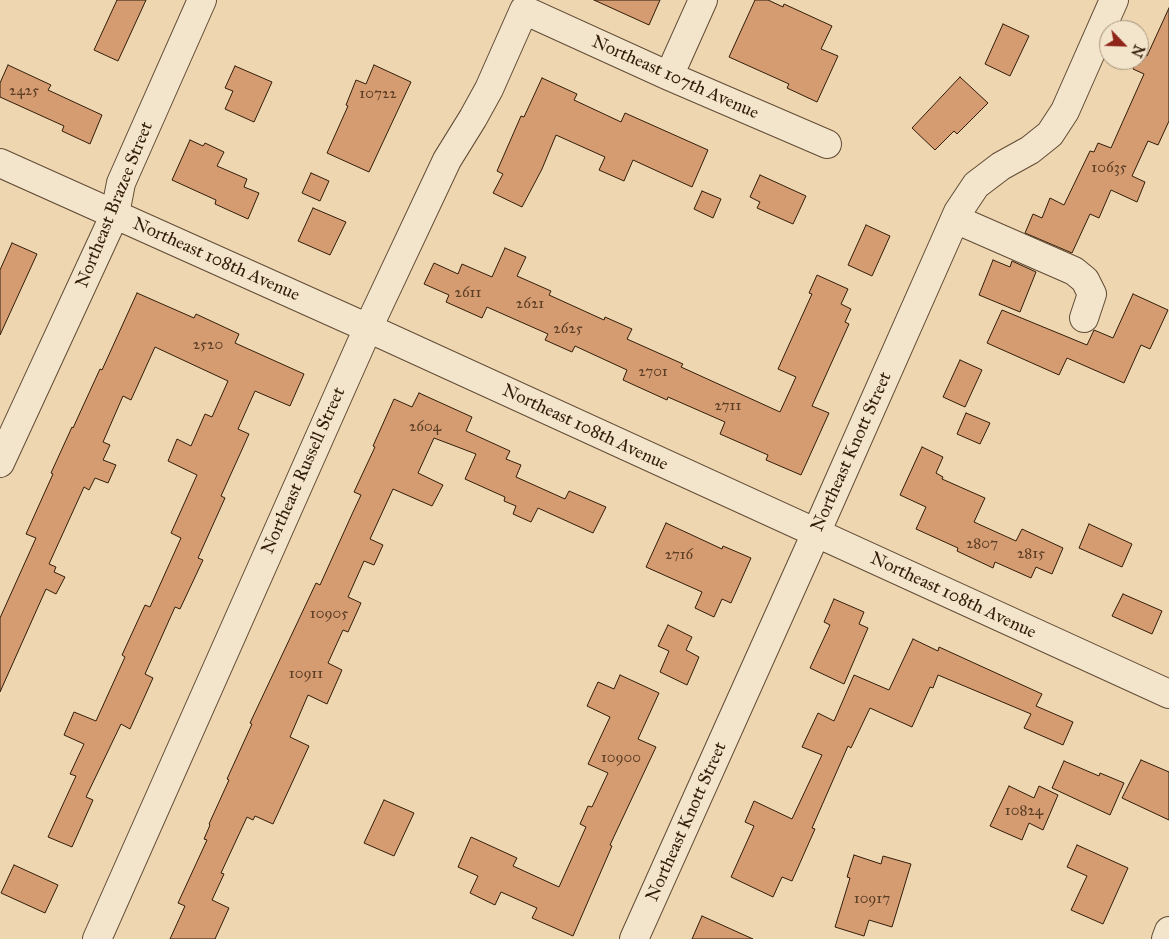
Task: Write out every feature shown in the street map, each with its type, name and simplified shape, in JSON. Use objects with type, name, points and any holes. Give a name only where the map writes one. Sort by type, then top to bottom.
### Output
[{"type":"street","name":"Northeast Brazee Street","points":[[0,463],[115,214],[121,183],[202,0]]},
{"type":"street","points":[[669,76],[703,0]]},
{"type":"street","name":"Northeast Knott Street","points":[[634,939],[955,220],[976,185],[1001,166],[1030,150],[1050,134],[1065,110],[1114,0]]},
{"type":"street","name":"Northeast 107th Avenue","points":[[524,10],[669,76],[827,144]]},
{"type":"street","name":"Northeast Russell Street","points":[[97,939],[368,328],[446,160],[489,89],[524,10]]},
{"type":"street","name":"Northeast 108th Avenue","points":[[0,163],[368,328],[1169,694]]},
{"type":"street","points":[[955,220],[1074,271],[1085,280],[1092,294],[1084,318]]},
{"type":"street","points":[[1166,939],[1169,931]]},
{"type":"building","points":[[117,0],[146,0],[118,61],[94,50]]},
{"type":"building","points":[[594,0],[660,0],[649,25]]},
{"type":"building","points":[[755,0],[768,0],[783,7],[784,4],[832,26],[821,49],[838,56],[817,102],[787,88],[789,84],[729,57]]},
{"type":"building","points":[[1169,8],[1169,121],[1158,145],[1148,141],[1132,176],[1145,182],[1137,202],[1111,190],[1099,218],[1090,214],[1072,253],[1025,233],[1033,214],[1042,218],[1050,198],[1064,205],[1090,151],[1094,152],[1098,143],[1111,148],[1144,74],[1135,70],[1149,70],[1149,52]]},
{"type":"building","points":[[1003,24],[1029,36],[1010,76],[985,64]]},
{"type":"building","points":[[8,65],[51,85],[48,90],[102,115],[90,144],[62,131],[64,126],[0,97],[0,83]]},
{"type":"building","points":[[374,65],[411,82],[369,172],[327,153],[348,106],[346,105],[356,80],[366,84]]},
{"type":"building","points":[[235,66],[272,82],[254,122],[225,109],[233,91],[225,88]]},
{"type":"building","points":[[960,77],[988,103],[957,134],[954,131],[935,150],[912,128]]},
{"type":"building","points":[[542,78],[577,94],[574,100],[621,122],[625,113],[708,150],[692,187],[633,160],[624,181],[599,170],[605,157],[556,135],[542,169],[522,207],[493,193],[503,174],[497,171],[521,116],[524,117]]},
{"type":"building","points":[[190,140],[203,146],[205,143],[224,152],[217,166],[247,179],[244,187],[259,193],[248,219],[215,204],[216,200],[172,180]]},
{"type":"building","points":[[311,173],[329,181],[320,201],[302,193]]},
{"type":"building","points":[[760,175],[806,196],[793,224],[757,208],[760,202],[750,197]]},
{"type":"building","points":[[702,191],[721,199],[713,218],[694,209]]},
{"type":"building","points":[[313,208],[346,222],[330,255],[298,241]]},
{"type":"building","points":[[866,225],[890,236],[872,276],[848,265]]},
{"type":"building","points":[[12,243],[37,254],[0,335],[0,270]]},
{"type":"building","points":[[505,248],[526,257],[517,276],[551,291],[549,295],[604,320],[605,317],[632,329],[627,339],[683,364],[681,367],[780,412],[796,377],[778,369],[812,294],[809,293],[817,275],[848,289],[841,304],[851,309],[845,322],[849,324],[812,406],[829,413],[801,475],[766,460],[768,455],[720,434],[725,422],[668,397],[667,400],[623,380],[627,370],[575,346],[572,352],[545,340],[548,334],[487,307],[482,318],[446,302],[449,295],[424,284],[434,263],[458,274],[462,264],[492,277]]},
{"type":"building","points":[[993,260],[1010,267],[1012,261],[1036,272],[1020,312],[979,295]]},
{"type":"building","points":[[137,293],[194,318],[196,314],[239,334],[235,343],[304,374],[290,406],[255,391],[238,429],[249,434],[221,496],[225,498],[198,558],[203,560],[180,609],[175,607],[145,674],[153,678],[130,729],[121,724],[86,797],[93,800],[72,847],[48,837],[76,776],[70,774],[84,744],[64,735],[74,712],[96,721],[125,657],[122,655],[145,605],[150,607],[181,538],[171,533],[197,475],[168,461],[177,439],[191,446],[205,414],[212,417],[228,381],[155,347],[131,400],[123,396],[103,442],[110,445],[103,460],[116,465],[108,483],[95,478],[89,490],[84,487],[49,564],[56,567],[54,572],[65,577],[56,594],[46,589],[0,692],[0,618],[36,538],[26,534],[72,427],[100,369],[102,370]]},
{"type":"building","points":[[1133,294],[1168,310],[1150,349],[1141,345],[1124,383],[1067,358],[1059,375],[987,343],[1002,310],[1087,345],[1094,330],[1113,338]]},
{"type":"building","points":[[960,360],[982,370],[965,407],[943,397]]},
{"type":"building","points":[[419,393],[472,417],[466,431],[510,451],[506,459],[521,465],[516,477],[565,499],[569,491],[606,507],[593,533],[538,508],[531,522],[513,514],[516,506],[504,501],[505,497],[465,479],[476,454],[434,438],[418,473],[443,485],[432,506],[393,489],[370,539],[383,545],[374,565],[364,561],[348,597],[361,603],[348,632],[343,630],[328,663],[342,670],[327,704],[308,695],[290,737],[309,746],[273,824],[255,816],[253,820],[247,817],[221,873],[224,874],[212,900],[229,908],[215,939],[170,939],[185,906],[178,903],[207,840],[204,839],[209,824],[252,724],[250,723],[316,583],[320,585],[361,495],[354,492],[375,447],[373,446],[394,399],[412,407]]},
{"type":"building","points":[[966,413],[990,423],[980,444],[957,434]]},
{"type":"building","points":[[922,447],[943,457],[936,473],[943,477],[942,479],[985,498],[974,522],[1016,541],[1022,529],[1063,548],[1052,574],[1036,567],[1031,578],[995,562],[993,568],[957,551],[958,548],[916,529],[926,507],[900,495]]},
{"type":"building","points":[[666,523],[722,549],[723,546],[751,558],[731,603],[722,599],[714,617],[695,608],[702,592],[646,567]]},
{"type":"building","points":[[1089,524],[1132,544],[1122,567],[1079,548]]},
{"type":"building","points":[[1123,594],[1162,611],[1152,634],[1112,616]]},
{"type":"building","points":[[834,599],[864,612],[859,624],[868,628],[844,684],[810,668],[830,625],[824,622]]},
{"type":"building","points":[[668,625],[692,637],[686,650],[699,657],[687,685],[660,672],[669,651],[658,646]]},
{"type":"building","points":[[913,639],[938,651],[939,647],[1042,694],[1036,706],[1073,722],[1063,745],[1024,728],[1031,714],[938,675],[933,688],[930,687],[912,727],[870,708],[851,748],[848,746],[812,828],[815,829],[792,881],[782,877],[773,897],[731,877],[754,826],[745,822],[754,801],[792,819],[822,755],[802,747],[818,713],[834,721],[854,675],[889,690]]},
{"type":"building","points":[[620,675],[659,693],[638,739],[656,747],[610,845],[612,846],[573,936],[532,918],[537,908],[501,892],[495,905],[470,893],[478,876],[458,867],[471,837],[517,858],[513,866],[559,887],[586,827],[580,824],[588,806],[592,807],[608,773],[588,764],[610,717],[587,706],[598,682],[614,689]]},
{"type":"building","points":[[1141,760],[1169,772],[1169,820],[1122,798]]},
{"type":"building","points":[[1064,761],[1099,776],[1100,773],[1124,783],[1110,815],[1052,788]]},
{"type":"building","points":[[1009,786],[1034,798],[1039,786],[1058,795],[1043,830],[1029,823],[1022,840],[990,826]]},
{"type":"building","points":[[384,800],[414,813],[394,856],[364,843]]},
{"type":"building","points":[[1077,845],[1128,868],[1103,924],[1071,910],[1087,876],[1067,867]]},
{"type":"building","points":[[854,855],[881,864],[883,856],[911,864],[892,927],[869,920],[864,936],[835,927],[850,878],[847,877]]},
{"type":"building","points":[[14,865],[58,885],[45,913],[1,893]]},
{"type":"building","points":[[702,916],[753,939],[692,939]]}]
